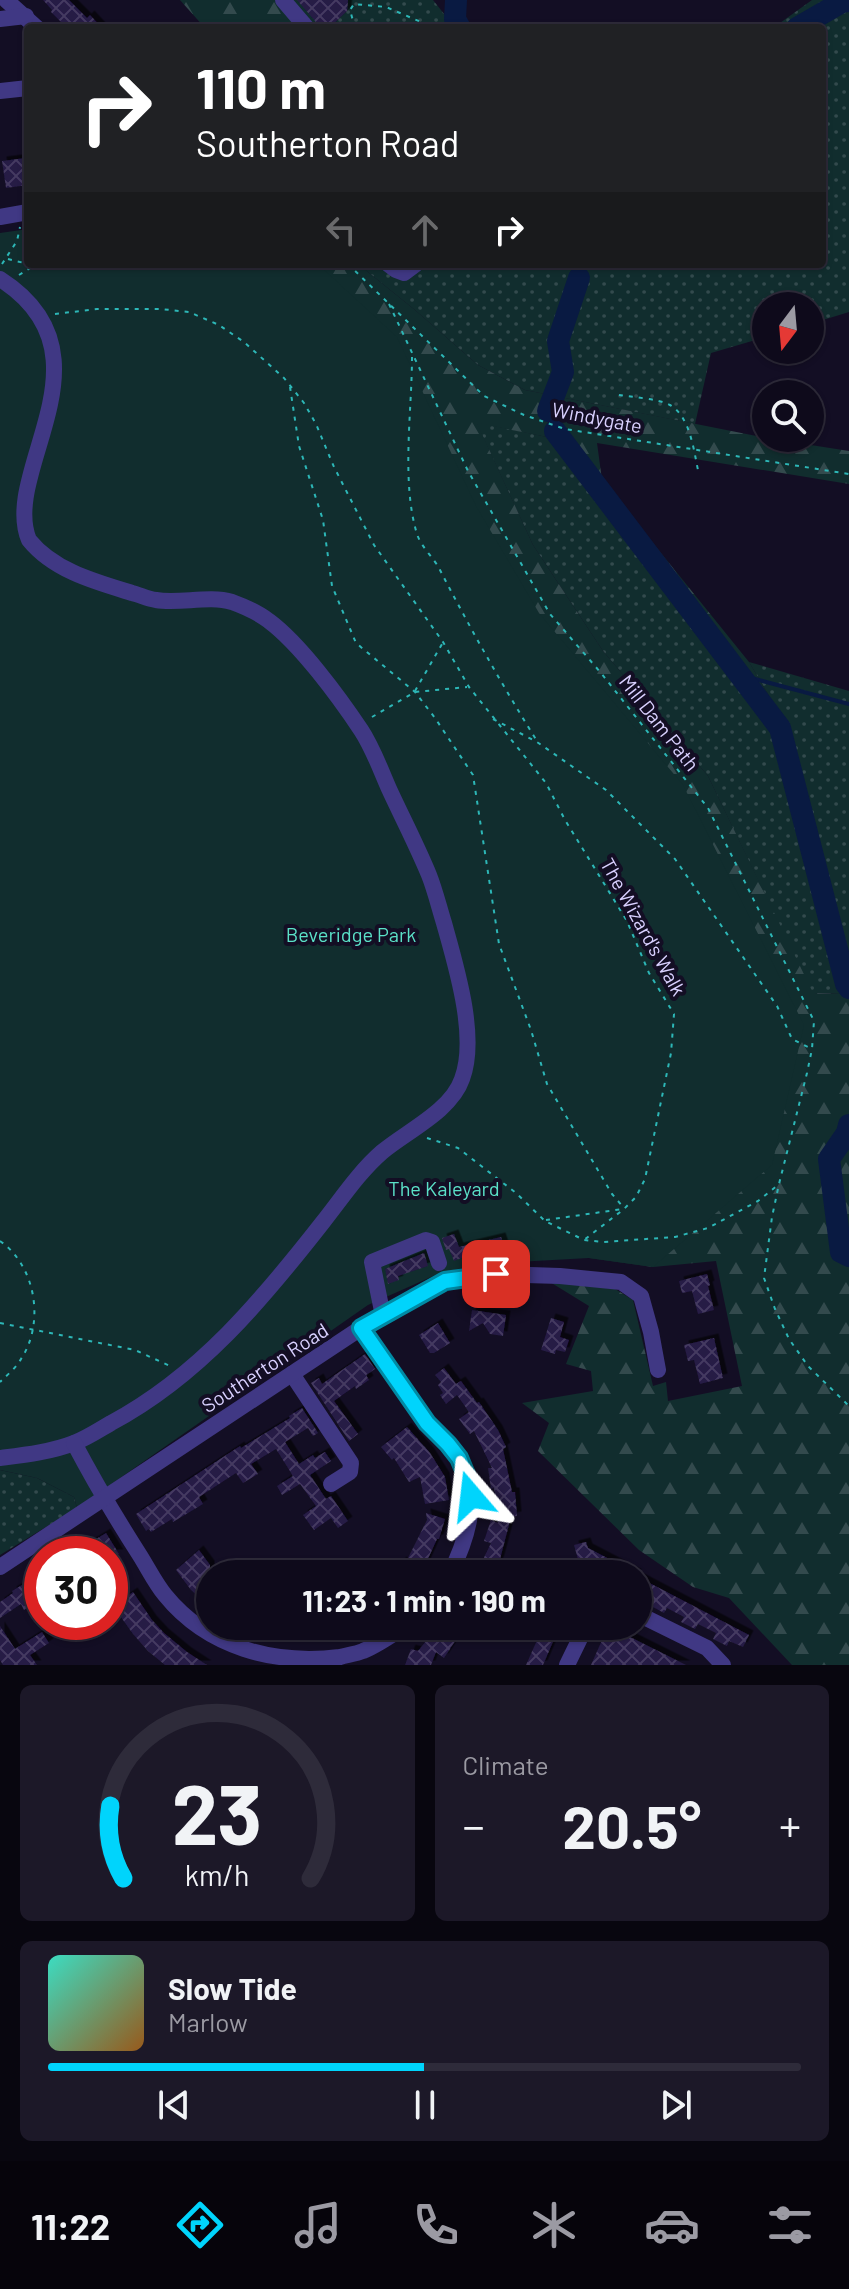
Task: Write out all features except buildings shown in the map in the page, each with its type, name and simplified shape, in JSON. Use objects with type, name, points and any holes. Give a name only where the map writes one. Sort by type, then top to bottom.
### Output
[{"type":"street","points":[[6,0],[32,22]]},
{"type":"street","points":[[283,0],[304,24]]},
{"type":"street","points":[[0,19],[32,22]]},
{"type":"street","points":[[0,91],[24,88]]},
{"type":"street","points":[[0,217],[23,213]]},
{"type":"street","points":[[0,1458],[74,1443],[134,1411],[171,1385],[219,1344],[270,1289],[363,1170],[385,1149],[441,1107],[460,1086],[467,1065],[466,1015],[455,960],[431,879],[363,734],[305,656],[268,620],[229,601],[156,600],[91,581],[72,573],[38,549],[25,534],[16,502],[17,485],[45,392],[48,374],[46,341],[38,316],[2,276]]},
{"type":"street","points":[[383,1316],[372,1262],[426,1240],[432,1242],[439,1263]]},
{"type":"street","name":"Southerton Road","points":[[0,1567],[361,1328],[445,1281],[496,1274],[621,1282],[641,1296],[658,1370]]},
{"type":"street","points":[[361,1328],[427,1423],[459,1458],[467,1477],[471,1517],[456,1560]]},
{"type":"street","points":[[292,1374],[351,1463],[350,1472],[331,1484]]},
{"type":"street","points":[[74,1443],[103,1497],[164,1594],[187,1619],[210,1637],[232,1648],[277,1661],[300,1663],[365,1658],[388,1640]]},
{"type":"street","points":[[652,1621],[707,1648],[723,1665]]},
{"type":"street","points":[[567,1665],[579,1640]]},
{"type":"path","points":[[354,24],[350,10],[354,4],[386,7],[426,24]]},
{"type":"path","points":[[2,276],[21,230],[23,213]]},
{"type":"path","points":[[8,259],[24,263]]},
{"type":"path","points":[[2,276],[26,268]]},
{"type":"path","name":"Windygate","points":[[352,268],[484,396],[524,415],[565,429],[849,474]]},
{"type":"path","name":"Mill Dam Path","points":[[389,304],[468,471],[550,614],[708,808],[814,1021],[812,1049],[772,1217],[764,1278],[789,1339],[808,1366],[849,1406]]},
{"type":"path","name":"The Wizard's Walk","points":[[38,316],[97,309],[189,312],[219,325],[244,342],[289,385],[316,424],[374,545],[443,642],[469,687],[546,783],[627,921],[649,973],[674,1014],[671,1053],[645,1179],[636,1197],[584,1240]]},
{"type":"path","points":[[412,354],[408,412],[411,498],[418,537],[435,560],[537,742]]},
{"type":"path","points":[[289,385],[299,446],[323,520],[332,586],[356,643],[415,692],[473,775],[499,944],[547,1084],[624,1209]]},
{"type":"path","points":[[619,395],[669,404],[680,415],[689,433],[699,475]]},
{"type":"path","points":[[415,692],[443,642]]},
{"type":"path","points":[[357,726],[415,692],[469,687]]},
{"type":"path","points":[[492,718],[537,742],[606,790],[675,859],[777,1006],[792,1039],[812,1049]]},
{"type":"path","points":[[409,1134],[458,1148],[516,1193],[545,1221],[584,1240],[603,1242],[675,1237],[708,1228],[758,1201],[779,1184]]},
{"type":"path","points":[[545,1221],[624,1209]]},
{"type":"path","points":[[0,1241],[24,1267],[34,1296],[34,1331],[22,1359],[0,1382]]},
{"type":"path","points":[[0,1323],[135,1350],[185,1373]]},
{"type":"green space","points":[[180,0],[284,0],[299,24],[201,24]]},
{"type":"green space","points":[[284,0],[433,0],[452,24],[299,24]]},
{"type":"green space","points":[[812,0],[849,0],[849,312],[824,320],[824,292],[752,292],[752,341],[711,353],[695,424],[525,390],[478,365],[363,268],[826,268],[826,24],[779,24]]},
{"type":"green space","name":"Beveridge Park","points":[[24,230],[24,268],[322,268],[397,337],[476,506],[539,613],[683,785],[804,1025],[772,1165],[653,1267],[589,1258],[480,1264],[440,1273],[368,1305],[77,1508],[74,1497],[37,1478],[0,1470],[0,233]]},
{"type":"green space","points":[[114,268],[363,268],[478,365],[525,390],[752,435],[752,452],[824,452],[824,447],[849,451],[849,484],[597,443],[602,480],[749,662],[791,733],[849,966],[849,1665],[792,1665],[729,1598],[693,1587],[639,1550],[538,1451],[549,1423],[522,1403],[593,1391],[591,1371],[566,1364],[589,1306],[550,1282],[615,1289],[633,1300],[653,1386],[666,1382],[668,1401],[742,1386],[716,1261],[653,1267],[589,1258]],"holes":[[[477,423],[547,437],[714,648],[775,734],[843,994],[813,993],[708,776],[603,651],[533,545]]]},
{"type":"green space","points":[[476,422],[547,437],[714,648],[775,734],[844,994],[812,993],[708,776],[603,651],[533,545]]},
{"type":"green space","points":[[749,662],[849,691],[849,966],[791,733]]},
{"type":"green space","points":[[0,1470],[37,1478],[74,1497],[77,1508],[31,1536],[24,1536],[24,1540],[0,1555]]},
{"type":"waterway","points":[[456,0],[455,19],[458,24]]},
{"type":"waterway","points":[[804,24],[849,1]]},
{"type":"waterway","points":[[548,411],[563,372],[558,341],[579,278]]},
{"type":"waterway","points":[[555,431],[780,728],[849,988]]},
{"type":"waterway","points":[[740,675],[849,704]]},
{"type":"waterway","points":[[849,1125],[829,1159],[841,1252],[849,1256]]},
{"type":"route","points":[[471,1496],[459,1458],[427,1423],[361,1328],[445,1281],[496,1274]]},
{"type":"park label","name":"The Kaleyard","points":[[444,1189]]}]
